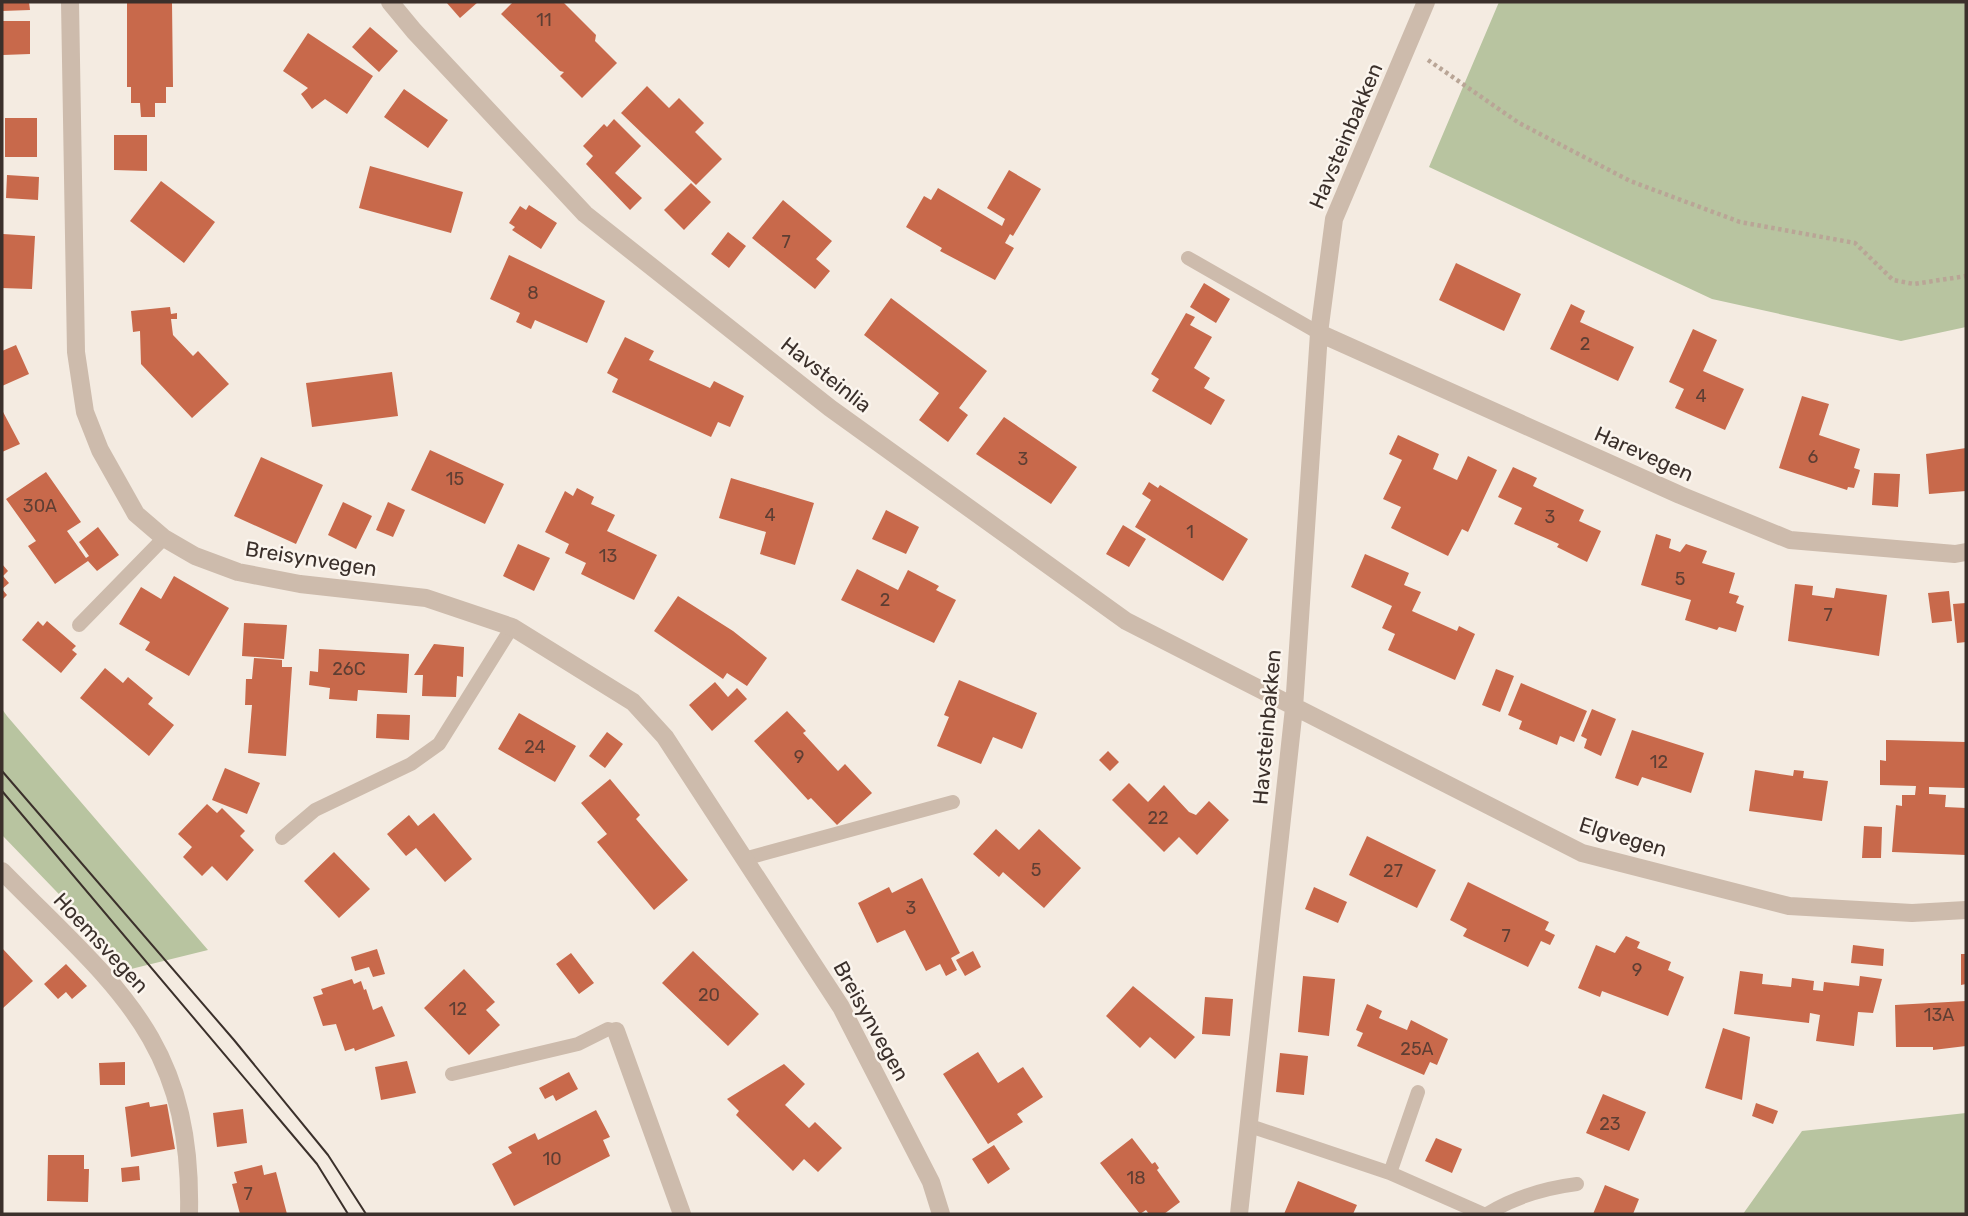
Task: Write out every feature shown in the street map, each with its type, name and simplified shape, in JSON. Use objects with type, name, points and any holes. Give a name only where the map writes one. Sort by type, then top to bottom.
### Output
[{"type":"street","name":"Breisynvegen","points":[[70,2],[76,352],[85,412],[100,450],[136,514],[164,538],[195,556],[238,572],[300,584],[426,598],[512,627],[633,702],[665,737],[841,1007],[931,1182],[941,1214]]},
{"type":"street","name":"Havsteinlia","points":[[390,2],[585,214],[830,408],[1126,621],[1294,708]]},
{"type":"street","name":"Havsteinbakken","points":[[1239,1214],[1294,708],[1319,333],[1334,219],[1426,2]]},
{"type":"street","name":"Harevegen","points":[[1319,333],[1680,495],[1790,540],[1955,554],[1966,551]]},
{"type":"street","name":"Elgvegen","points":[[1294,708],[1582,853],[1789,906],[1912,913],[1966,910]]},
{"type":"street","name":"Hoemsvegen","points":[[2,871],[117,986],[154,1041],[173,1081],[185,1126],[191,1170],[189,1214]]},
{"type":"street","points":[[616,1031],[682,1214]]},
{"type":"lane","points":[[1188,258],[1319,333]]},
{"type":"lane","points":[[79,625],[164,538]]},
{"type":"lane","points":[[282,838],[316,810],[411,764],[439,744],[512,627]]},
{"type":"lane","points":[[744,859],[953,802]]},
{"type":"lane","points":[[452,1074],[578,1044],[608,1029],[616,1031]]},
{"type":"lane","points":[[1390,1174],[1418,1092]]},
{"type":"lane","points":[[1247,1125],[1390,1174],[1485,1214],[1505,1203],[1548,1188],[1577,1184]]},
{"type":"path","points":[[1408,46],[1519,123],[1630,181],[1740,222],[1855,243],[1893,280],[1914,284],[1966,276]]},
{"type":"green space","points":[[1499,2],[1966,2],[1966,327],[1901,341],[1712,299],[1429,167]]},
{"type":"green space","points":[[2,709],[208,950],[131,969],[2,835]]},
{"type":"green space","points":[[1966,1113],[1966,1214],[1743,1214],[1802,1131]]},
{"type":"building","points":[[2,2],[29,2],[30,10],[2,11]]},
{"type":"building","points":[[127,2],[172,2],[173,87],[166,87],[166,103],[155,103],[155,117],[141,117],[140,103],[131,103],[131,87],[127,87]]},
{"type":"building","points":[[446,2],[478,2],[460,18]]},
{"type":"building","points":[[513,2],[563,2],[596,35],[595,41],[617,63],[582,98],[560,76],[564,72],[501,14]]},
{"type":"building","points":[[2,21],[30,21],[30,54],[3,55]]},
{"type":"building","points":[[370,27],[398,51],[379,72],[352,47]]},
{"type":"building","points":[[308,33],[373,76],[347,114],[325,99],[312,109],[301,94],[308,88],[283,71]]},
{"type":"building","points":[[647,86],[669,108],[679,98],[704,123],[695,132],[722,159],[696,185],[621,113]]},
{"type":"building","points":[[404,89],[448,120],[428,148],[384,117]]},
{"type":"building","points":[[5,118],[37,118],[37,157],[5,157]]},
{"type":"building","points":[[614,119],[641,146],[615,173],[642,198],[630,210],[586,164],[593,156],[583,146],[604,124],[607,127]]},
{"type":"building","points":[[114,135],[147,135],[147,171],[114,170]]},
{"type":"building","points":[[370,166],[463,192],[451,233],[359,208]]},
{"type":"building","points":[[1009,170],[1041,189],[1013,236],[1010,234],[1005,243],[1014,248],[995,280],[940,251],[942,248],[906,227],[924,196],[931,200],[938,188],[1002,226],[1005,219],[987,208]]},
{"type":"building","points":[[7,175],[39,177],[38,200],[6,198]]},
{"type":"building","points":[[161,181],[215,222],[184,263],[130,221]]},
{"type":"building","points":[[691,183],[711,202],[684,230],[664,210]]},
{"type":"building","points":[[783,200],[832,241],[816,259],[830,271],[815,289],[752,238]]},
{"type":"building","points":[[529,205],[557,223],[541,249],[512,230],[515,227],[509,223],[520,206],[526,210]]},
{"type":"building","points":[[728,232],[746,246],[729,268],[711,254]]},
{"type":"building","points":[[3,234],[35,236],[32,289],[2,288]]},
{"type":"building","points":[[509,255],[605,301],[587,343],[535,320],[531,329],[516,322],[520,313],[490,299]]},
{"type":"building","points":[[1456,263],[1521,294],[1504,331],[1439,300]]},
{"type":"building","points":[[1204,283],[1230,299],[1216,323],[1190,307]]},
{"type":"building","points":[[891,298],[987,371],[959,408],[968,415],[948,442],[919,420],[939,393],[864,335]]},
{"type":"building","points":[[1571,304],[1585,311],[1580,322],[1634,347],[1618,381],[1550,349]]},
{"type":"building","points":[[170,307],[171,314],[177,313],[177,319],[171,319],[173,335],[193,356],[198,351],[229,384],[192,418],[141,364],[140,331],[133,332],[131,311]]},
{"type":"building","points":[[1186,313],[1195,317],[1190,325],[1212,337],[1194,368],[1210,378],[1204,388],[1225,400],[1211,425],[1152,391],[1159,379],[1151,374]]},
{"type":"building","points":[[1693,329],[1717,340],[1703,371],[1744,389],[1725,430],[1675,408],[1684,389],[1669,382]]},
{"type":"building","points":[[625,337],[654,351],[649,360],[710,388],[714,381],[744,396],[730,427],[718,422],[711,437],[612,392],[618,379],[607,373]]},
{"type":"building","points":[[16,345],[29,374],[2,386],[2,351]]},
{"type":"building","points":[[392,372],[398,416],[312,427],[306,383]]},
{"type":"building","points":[[1802,396],[1829,404],[1819,435],[1860,449],[1854,468],[1860,470],[1854,488],[1848,487],[1847,490],[1779,468]]},
{"type":"building","points":[[2,410],[20,444],[2,452]]},
{"type":"building","points":[[1004,417],[1077,467],[1051,504],[976,454]]},
{"type":"building","points":[[1398,435],[1439,454],[1433,469],[1457,480],[1468,456],[1497,470],[1468,532],[1462,529],[1448,556],[1391,528],[1401,507],[1383,499],[1402,460],[1389,454]]},
{"type":"building","points":[[1966,448],[1966,491],[1929,494],[1926,454]]},
{"type":"building","points":[[430,450],[504,484],[485,524],[411,490]]},
{"type":"building","points":[[261,457],[323,485],[296,544],[234,516]]},
{"type":"building","points":[[1513,467],[1537,478],[1533,486],[1584,510],[1579,521],[1601,531],[1587,562],[1557,547],[1559,544],[1514,524],[1522,508],[1498,497]]},
{"type":"building","points":[[46,472],[81,522],[67,531],[86,558],[89,556],[79,542],[98,527],[119,555],[97,571],[88,561],[55,584],[28,546],[36,541],[6,499]]},
{"type":"building","points":[[1874,473],[1900,474],[1898,507],[1872,505]]},
{"type":"building","points":[[731,478],[814,503],[795,565],[760,554],[766,532],[719,518]]},
{"type":"building","points":[[1149,482],[1158,488],[1160,485],[1248,539],[1223,581],[1135,527],[1151,500],[1142,494]]},
{"type":"building","points":[[577,488],[594,497],[591,504],[615,515],[607,531],[657,555],[634,600],[581,574],[586,563],[565,553],[569,544],[545,532],[565,491],[573,496]]},
{"type":"building","points":[[343,502],[372,516],[356,549],[328,535]]},
{"type":"building","points":[[388,502],[405,510],[393,537],[376,530]]},
{"type":"building","points":[[886,510],[919,527],[906,554],[872,539]]},
{"type":"building","points":[[1123,525],[1146,539],[1129,567],[1106,554]]},
{"type":"building","points":[[1656,534],[1671,539],[1669,548],[1680,552],[1686,544],[1707,551],[1702,563],[1735,573],[1729,593],[1739,596],[1736,603],[1744,606],[1736,632],[1719,627],[1717,630],[1685,620],[1691,600],[1641,585]]},
{"type":"building","points":[[518,544],[550,558],[534,591],[503,576]]},
{"type":"building","points":[[1365,554],[1409,573],[1404,585],[1421,592],[1412,611],[1457,631],[1459,626],[1475,634],[1455,680],[1388,650],[1395,634],[1382,628],[1392,606],[1351,587]]},
{"type":"building","points":[[2,564],[8,571],[3,576],[9,583],[2,589]]},
{"type":"building","points":[[857,569],[898,590],[908,570],[939,586],[936,590],[956,600],[934,643],[841,600]]},
{"type":"building","points":[[174,576],[229,608],[189,676],[145,650],[150,642],[119,624],[141,587],[161,599]]},
{"type":"building","points":[[1795,584],[1813,586],[1812,595],[1834,598],[1836,588],[1887,595],[1879,656],[1788,641]]},
{"type":"building","points":[[1949,591],[1952,621],[1932,623],[1928,593]]},
{"type":"building","points":[[678,596],[733,631],[767,658],[747,686],[727,673],[723,679],[654,631]]},
{"type":"building","points":[[1966,603],[1966,642],[1957,643],[1953,604]]},
{"type":"building","points":[[38,621],[43,626],[47,621],[76,646],[72,650],[77,654],[61,673],[22,640]]},
{"type":"building","points":[[244,623],[287,625],[284,659],[242,656]]},
{"type":"building","points":[[434,644],[464,647],[463,677],[457,676],[456,697],[422,696],[423,675],[414,675]]},
{"type":"building","points":[[319,649],[409,654],[407,693],[358,690],[357,701],[329,699],[330,688],[309,685],[310,671],[318,672]]},
{"type":"building","points":[[254,658],[282,660],[282,667],[292,667],[286,756],[248,753],[252,705],[245,705],[246,679],[252,679]]},
{"type":"building","points":[[105,668],[123,683],[128,677],[153,698],[148,704],[174,725],[149,756],[80,698]]},
{"type":"building","points":[[1496,669],[1514,676],[1500,712],[1482,705]]},
{"type":"building","points":[[959,680],[1037,713],[1022,749],[993,737],[981,764],[937,746],[949,717],[944,715]]},
{"type":"building","points":[[715,682],[728,697],[737,688],[747,699],[712,731],[689,705]]},
{"type":"building","points":[[1521,683],[1587,711],[1574,742],[1560,736],[1557,745],[1519,729],[1522,721],[1508,715]]},
{"type":"building","points":[[1592,709],[1616,719],[1601,756],[1584,748],[1587,739],[1581,736]]},
{"type":"building","points":[[787,711],[838,771],[845,764],[872,793],[837,825],[811,798],[808,800],[754,741]]},
{"type":"building","points":[[519,713],[576,746],[555,782],[498,749]]},
{"type":"building","points":[[377,714],[410,715],[409,740],[376,738]]},
{"type":"building","points":[[1632,730],[1704,753],[1691,793],[1642,777],[1638,786],[1615,778]]},
{"type":"building","points":[[607,732],[623,744],[605,768],[589,756]]},
{"type":"building","points":[[1886,740],[1966,742],[1966,788],[1929,787],[1929,794],[1946,795],[1945,807],[1966,808],[1966,855],[1892,852],[1896,805],[1902,806],[1902,795],[1915,795],[1916,786],[1880,785],[1880,760],[1886,761]]},
{"type":"building","points":[[1108,751],[1119,762],[1110,771],[1099,760]]},
{"type":"building","points":[[225,768],[260,783],[247,814],[212,800]]},
{"type":"building","points":[[1755,770],[1793,776],[1794,770],[1804,771],[1803,778],[1828,781],[1822,821],[1749,811]]},
{"type":"building","points":[[610,779],[640,815],[636,819],[688,880],[654,910],[597,842],[607,834],[581,803]]},
{"type":"building","points":[[1129,783],[1148,802],[1164,785],[1189,812],[1196,815],[1209,801],[1229,820],[1197,855],[1179,837],[1164,852],[1112,800]]},
{"type":"building","points":[[207,804],[217,813],[222,808],[245,831],[240,836],[254,850],[227,881],[212,866],[202,876],[183,857],[192,847],[178,834]]},
{"type":"building","points":[[434,813],[472,859],[445,882],[416,848],[406,856],[387,834],[409,815],[418,826]]},
{"type":"building","points":[[1864,826],[1882,827],[1881,858],[1862,858]]},
{"type":"building","points":[[996,829],[1019,850],[1039,829],[1081,868],[1044,908],[1003,872],[999,877],[973,854]]},
{"type":"building","points":[[1367,836],[1436,870],[1417,908],[1349,875]]},
{"type":"building","points":[[334,852],[370,889],[339,918],[304,881]]},
{"type":"building","points":[[922,878],[960,953],[951,958],[957,970],[946,976],[940,964],[926,971],[905,930],[877,943],[858,903],[889,887],[892,893]]},
{"type":"building","points":[[1468,882],[1549,922],[1545,930],[1555,935],[1550,945],[1541,941],[1528,967],[1463,936],[1467,929],[1450,920]]},
{"type":"building","points":[[1314,887],[1347,902],[1338,923],[1305,909]]},
{"type":"building","points":[[1626,936],[1640,942],[1637,948],[1671,962],[1668,970],[1684,977],[1668,1016],[1602,991],[1600,997],[1578,988],[1596,945],[1615,953]]},
{"type":"building","points":[[1853,945],[1884,949],[1883,966],[1851,963]]},
{"type":"building","points":[[2,948],[33,981],[3,1008],[2,1006]]},
{"type":"building","points":[[377,949],[385,974],[373,977],[369,967],[355,971],[351,957]]},
{"type":"building","points":[[693,951],[759,1014],[728,1046],[662,983]]},
{"type":"building","points":[[973,951],[981,967],[965,976],[956,960]]},
{"type":"building","points":[[571,953],[594,983],[579,994],[556,964]]},
{"type":"building","points":[[1961,954],[1966,954],[1966,984],[1961,985]]},
{"type":"building","points":[[66,964],[87,986],[72,999],[66,992],[58,999],[44,984]]},
{"type":"building","points":[[464,969],[495,1002],[486,1010],[500,1025],[469,1055],[424,1008]]},
{"type":"building","points":[[1740,971],[1763,974],[1762,984],[1791,987],[1792,978],[1814,981],[1813,990],[1823,991],[1824,982],[1859,986],[1860,976],[1882,979],[1873,1013],[1858,1012],[1854,1046],[1816,1041],[1820,1015],[1810,1013],[1809,1023],[1734,1014]]},
{"type":"building","points":[[1303,976],[1335,979],[1329,1036],[1298,1032]]},
{"type":"building","points":[[352,979],[354,984],[361,981],[373,1010],[382,1006],[395,1036],[355,1051],[354,1048],[345,1051],[336,1024],[323,1026],[313,997],[323,994],[321,989]]},
{"type":"building","points":[[1133,986],[1195,1037],[1175,1059],[1150,1037],[1140,1048],[1106,1016]]},
{"type":"building","points":[[1205,997],[1233,999],[1230,1036],[1202,1034]]},
{"type":"building","points":[[1966,1001],[1966,1046],[1933,1050],[1933,1047],[1896,1047],[1895,1005]]},
{"type":"building","points":[[1367,1004],[1382,1011],[1379,1018],[1407,1030],[1411,1020],[1448,1039],[1437,1065],[1430,1062],[1424,1075],[1357,1046],[1363,1033],[1356,1030]]},
{"type":"building","points":[[1723,1028],[1750,1037],[1742,1100],[1705,1088]]},
{"type":"building","points":[[978,1052],[998,1083],[1023,1067],[1043,1097],[1017,1114],[1023,1122],[988,1144],[943,1074]]},
{"type":"building","points":[[1280,1053],[1308,1056],[1304,1095],[1276,1092]]},
{"type":"building","points":[[407,1061],[416,1093],[381,1100],[375,1067]]},
{"type":"building","points":[[125,1062],[125,1085],[100,1085],[99,1063]]},
{"type":"building","points":[[784,1064],[805,1084],[785,1105],[809,1128],[815,1122],[842,1148],[818,1172],[804,1159],[793,1171],[736,1115],[739,1111],[727,1099]]},
{"type":"building","points":[[569,1072],[578,1089],[556,1101],[553,1095],[545,1099],[539,1088]]},
{"type":"building","points":[[1603,1094],[1646,1112],[1629,1151],[1586,1133]]},
{"type":"building","points":[[149,1102],[150,1107],[167,1104],[175,1149],[131,1157],[125,1107]]},
{"type":"building","points":[[1756,1103],[1778,1111],[1773,1124],[1752,1116]]},
{"type":"building","points":[[243,1109],[247,1143],[217,1147],[213,1113]]},
{"type":"building","points":[[596,1110],[610,1137],[603,1140],[610,1156],[514,1206],[492,1164],[512,1153],[508,1147],[535,1133],[538,1140]]},
{"type":"building","points":[[1132,1138],[1152,1164],[1155,1162],[1159,1168],[1157,1170],[1180,1202],[1164,1214],[1149,1214],[1146,1210],[1140,1214],[1100,1163]]},
{"type":"building","points":[[1436,1138],[1462,1149],[1452,1173],[1425,1161]]},
{"type":"building","points":[[994,1145],[1010,1169],[988,1184],[972,1159]]},
{"type":"building","points":[[48,1155],[84,1155],[84,1169],[89,1169],[88,1202],[47,1201]]},
{"type":"building","points":[[262,1165],[264,1175],[276,1172],[287,1214],[240,1214],[232,1184],[237,1183],[234,1172]]},
{"type":"building","points":[[139,1166],[140,1180],[122,1182],[121,1168]]},
{"type":"building","points":[[1298,1181],[1357,1205],[1353,1214],[1284,1214]]},
{"type":"building","points":[[1605,1185],[1639,1199],[1633,1214],[1593,1214]]},
{"type":"tram line","points":[[2,771],[234,1040],[328,1155],[366,1214]]},
{"type":"tram line","points":[[2,791],[317,1164],[348,1214]]}]
